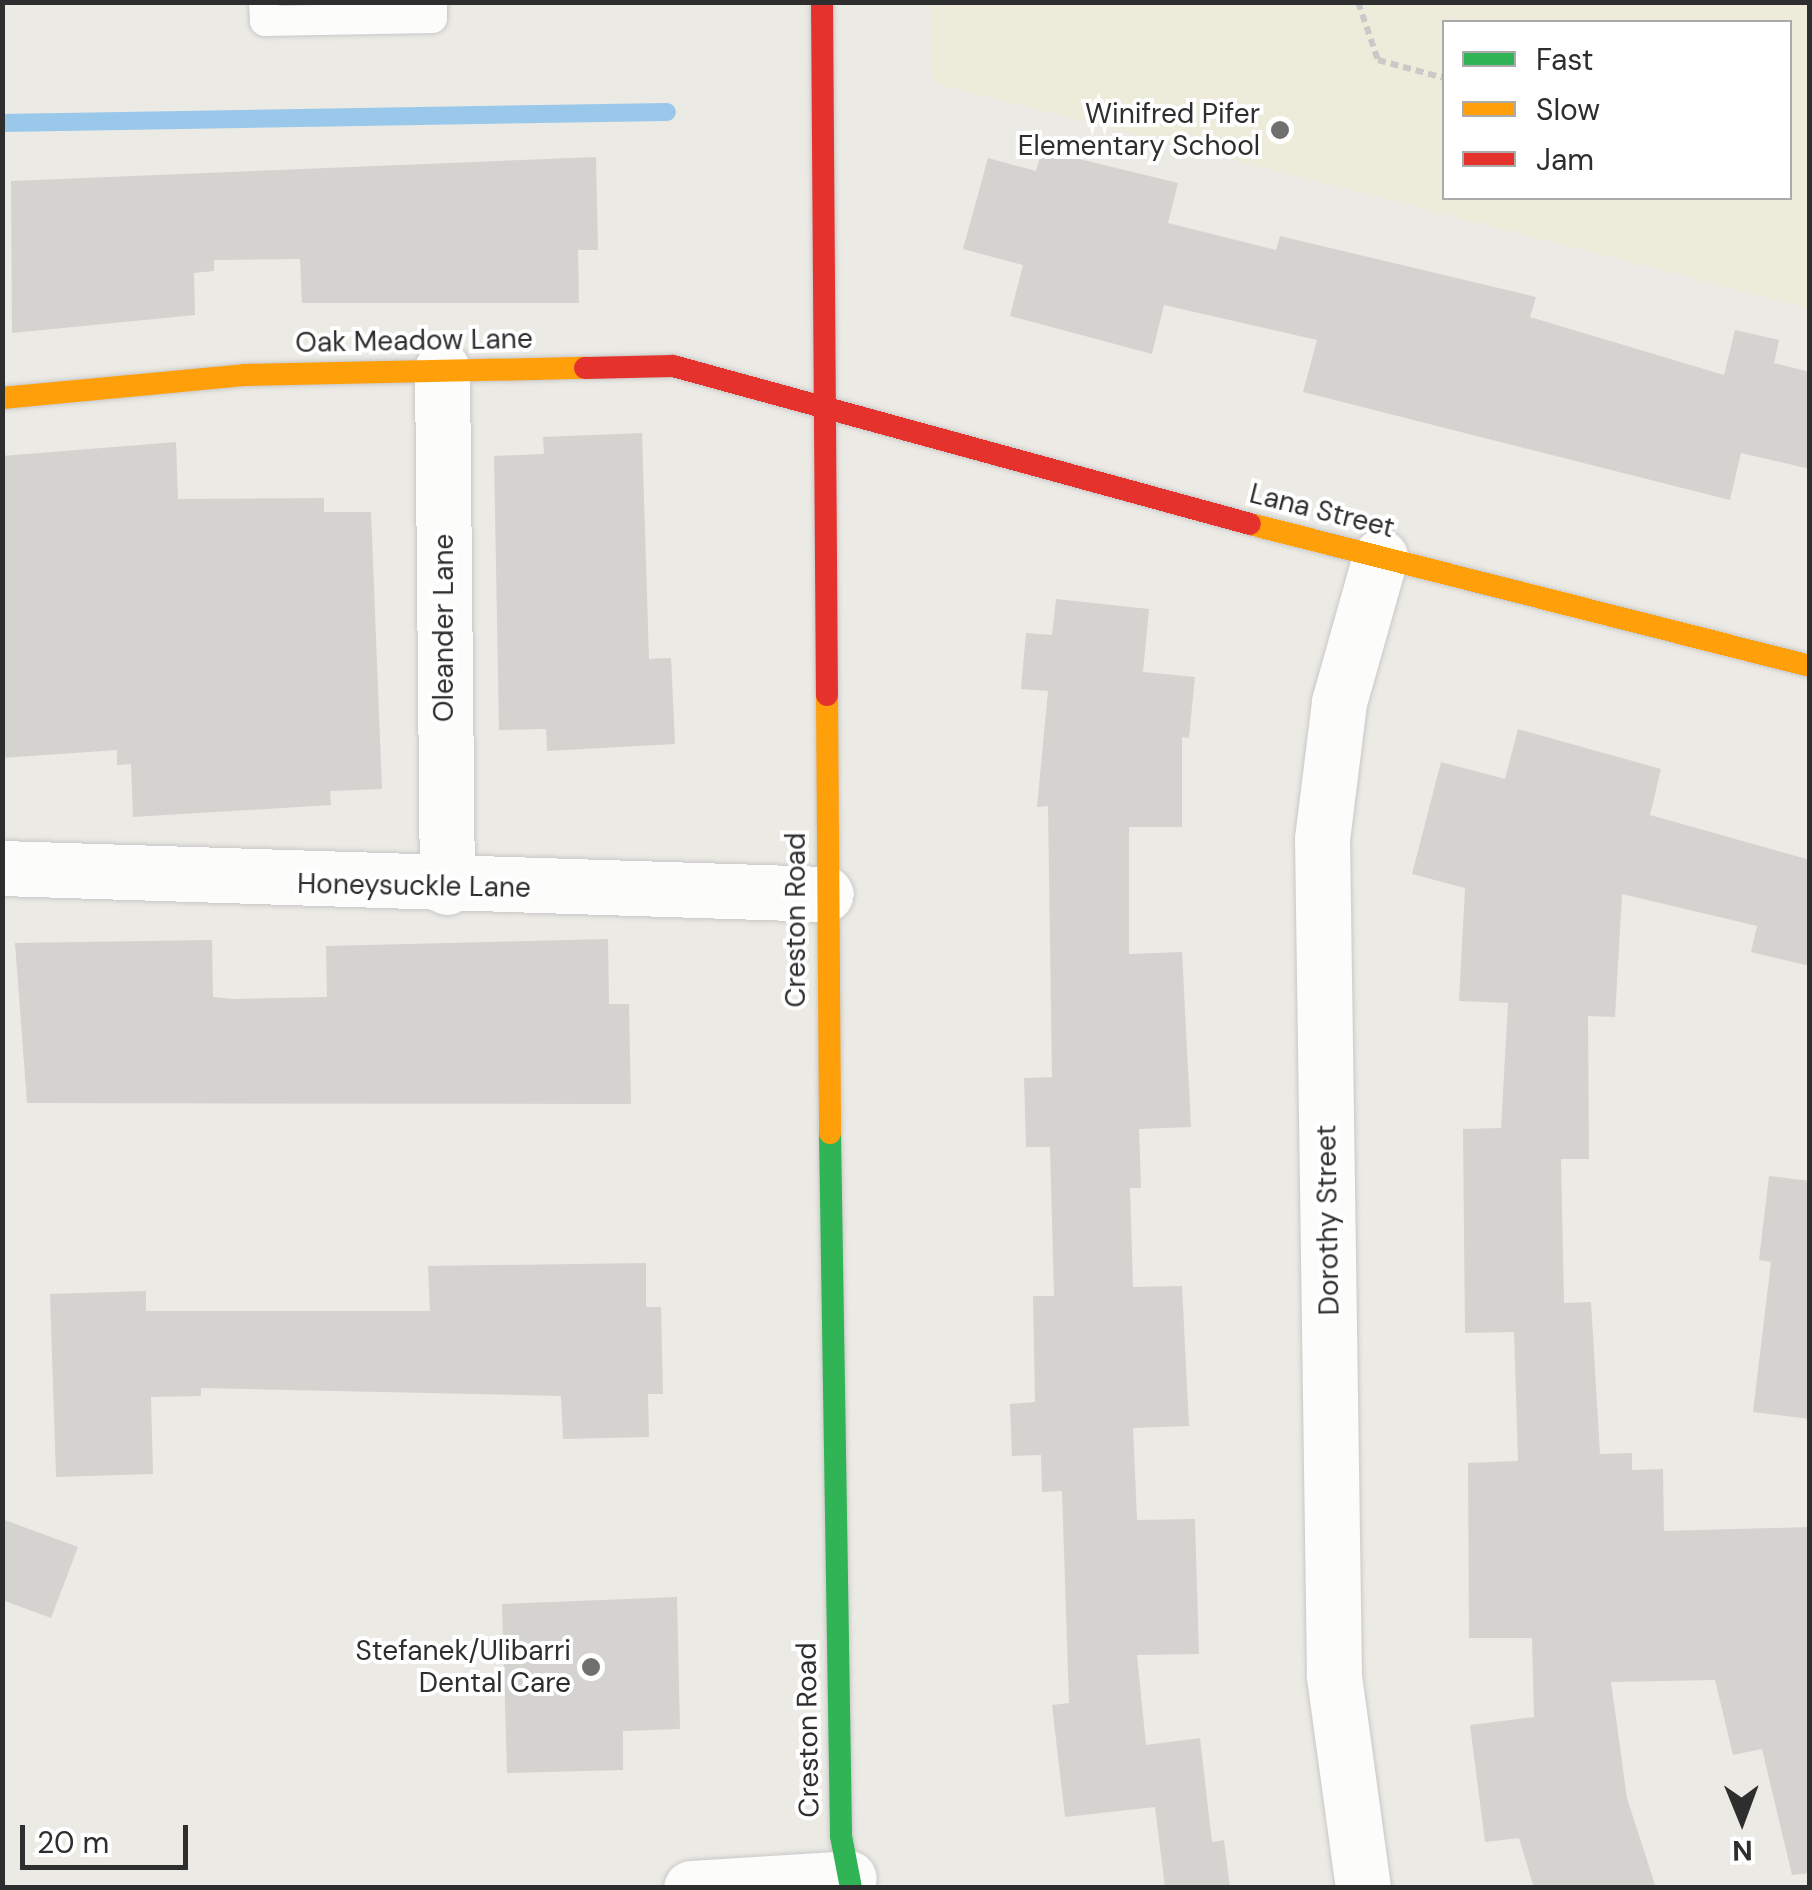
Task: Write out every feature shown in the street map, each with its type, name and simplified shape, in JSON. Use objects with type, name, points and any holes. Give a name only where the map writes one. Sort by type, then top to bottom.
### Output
[{"type":"street","name":"Creston Road","points":[[822,2],[826,894],[847,1867]]},
{"type":"street","name":"Oak Meadow Lane","points":[[2,398],[442,369],[673,366],[822,408]]},
{"type":"street","name":"Oleander Lane","points":[[442,369],[446,887]]},
{"type":"street","name":"Lana Street","points":[[822,408],[1810,666]]},
{"type":"street","name":"Dorothy Street","points":[[1363,1888],[1334,1674],[1322,839],[1339,702],[1380,556]]},
{"type":"street","name":"Honeysuckle Lane","points":[[2,868],[446,887],[826,894]]},
{"type":"street","points":[[691,1888],[847,1867]]},
{"type":"lane","points":[[264,2],[265,21],[432,18],[432,2]]},
{"type":"path","points":[[1358,2],[1378,60],[1442,77]]},
{"type":"shaded area","name":"Winifred Pifer Elementary School","points":[[930,3],[1809,3],[1809,308],[933,83]]},
{"type":"building","points":[[1042,150],[1178,183],[1168,223],[1276,250],[1280,236],[1536,297],[1530,317],[1724,375],[1735,330],[1779,340],[1774,363],[1810,372],[1810,469],[1741,453],[1730,500],[1303,392],[1317,340],[1164,305],[1152,354],[1010,316],[1023,265],[963,249],[988,158],[1036,171]]},
{"type":"building","points":[[596,157],[598,250],[578,250],[579,303],[302,303],[300,259],[214,260],[214,271],[194,273],[195,315],[12,333],[11,181]]},
{"type":"building","points":[[642,433],[649,659],[671,658],[675,744],[547,751],[546,729],[499,730],[494,456],[544,454],[543,437]]},
{"type":"building","points":[[176,442],[178,499],[324,498],[324,512],[371,512],[382,789],[330,791],[331,805],[133,817],[131,764],[117,765],[117,750],[2,758],[2,456]]},
{"type":"building","points":[[1056,599],[1149,609],[1143,672],[1195,677],[1189,738],[1182,737],[1182,827],[1129,827],[1129,954],[1182,952],[1191,1127],[1139,1129],[1141,1188],[1130,1188],[1133,1287],[1182,1286],[1189,1426],[1133,1428],[1137,1520],[1195,1519],[1199,1654],[1137,1655],[1146,1745],[1200,1738],[1212,1842],[1224,1840],[1230,1888],[1165,1888],[1155,1807],[1065,1817],[1052,1705],[1069,1703],[1062,1491],[1042,1492],[1041,1455],[1012,1456],[1010,1404],[1035,1402],[1033,1296],[1054,1296],[1050,1147],[1026,1147],[1024,1078],[1052,1077],[1048,806],[1037,807],[1048,691],[1021,689],[1026,633],[1052,635]]},
{"type":"building","points":[[1518,729],[1661,769],[1650,815],[1810,860],[1810,966],[1751,952],[1757,926],[1622,894],[1615,1017],[1588,1016],[1589,1159],[1561,1159],[1564,1303],[1591,1302],[1600,1454],[1632,1453],[1632,1470],[1663,1469],[1664,1531],[1810,1527],[1810,1873],[1792,1875],[1762,1749],[1733,1755],[1715,1680],[1611,1682],[1627,1798],[1656,1888],[1534,1888],[1519,1838],[1485,1842],[1470,1725],[1534,1717],[1532,1638],[1469,1638],[1468,1463],[1518,1461],[1514,1332],[1465,1333],[1463,1129],[1501,1128],[1508,1003],[1459,1001],[1465,888],[1412,874],[1441,762],[1505,779]]},
{"type":"building","points":[[608,939],[609,1004],[629,1004],[631,1104],[27,1103],[15,943],[212,940],[213,997],[235,999],[327,997],[326,946]]},
{"type":"building","points":[[1769,1176],[1810,1181],[1810,1419],[1753,1412],[1771,1262],[1759,1260]]},
{"type":"building","points":[[646,1263],[646,1307],[661,1307],[663,1394],[648,1394],[649,1437],[563,1439],[561,1396],[201,1388],[201,1396],[151,1397],[153,1474],[56,1477],[50,1294],[146,1291],[146,1311],[430,1311],[428,1266]]},
{"type":"building","points":[[2,1519],[78,1547],[51,1618],[2,1600]]},
{"type":"building","name":"Stefanek/Ulibarri Dental Care","points":[[677,1597],[680,1729],[623,1731],[623,1770],[507,1773],[502,1604]]},
{"type":"waterway","points":[[2,123],[667,112]]},
{"type":"traffic: fast","points":[[830,1133],[841,1836],[851,1888]]},
{"type":"traffic: slow","points":[[2,398],[244,375],[585,368]]},
{"type":"traffic: slow","points":[[1250,524],[1810,666]]},
{"type":"traffic: slow","points":[[827,695],[830,1133]]},
{"type":"traffic: jam","points":[[822,2],[827,695]]},
{"type":"traffic: jam","points":[[585,368],[673,366],[1250,524]]},
{"type":"place","name":"Winifred Pifer Elementary School","points":[[1280,130]]},
{"type":"place","name":"Stefanek/Ulibarri Dental Care","points":[[591,1667]]}]
